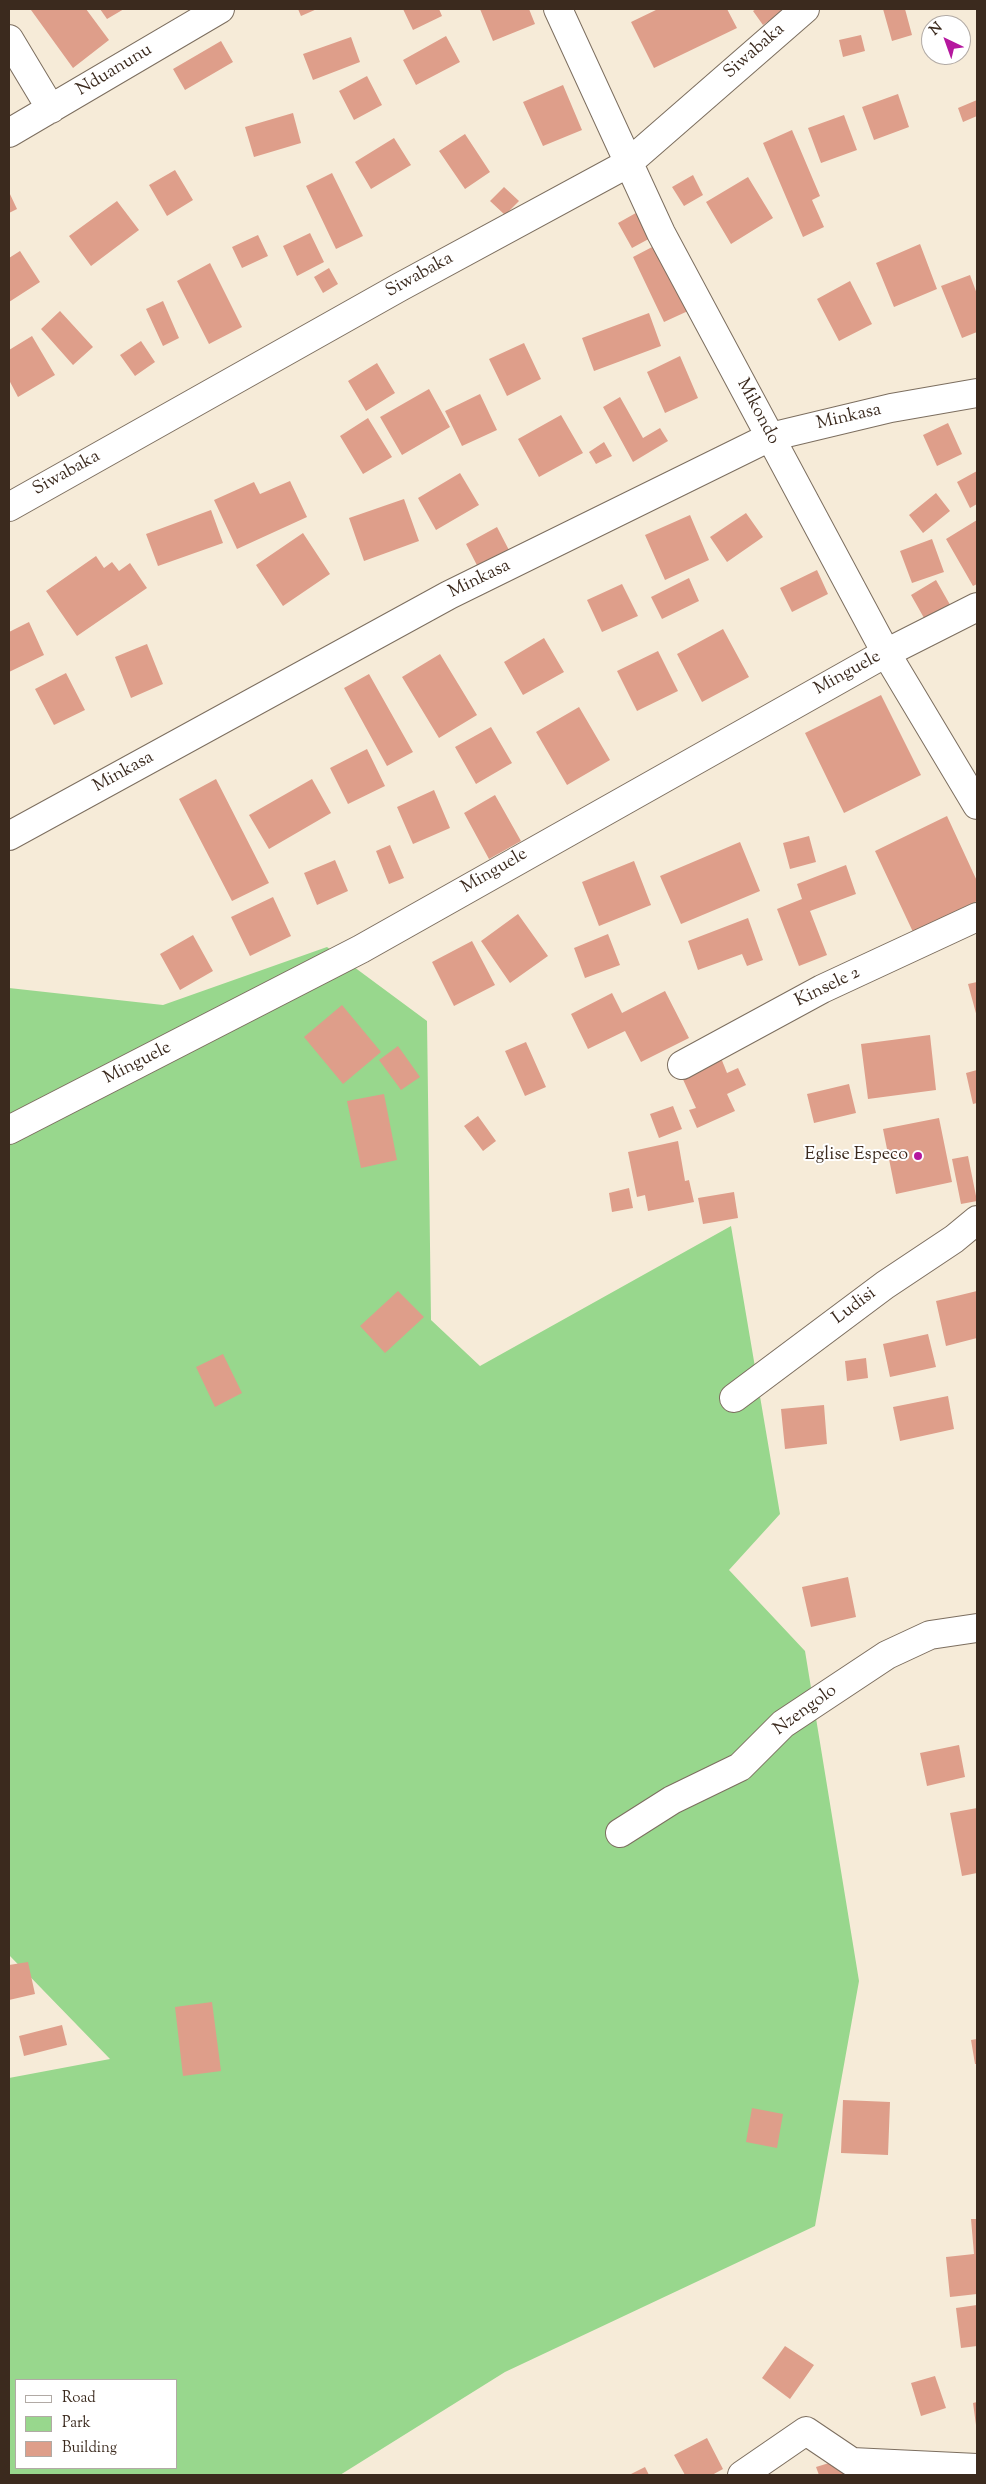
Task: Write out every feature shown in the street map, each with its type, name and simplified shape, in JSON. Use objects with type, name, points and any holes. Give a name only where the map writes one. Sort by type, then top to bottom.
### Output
[{"type":"street","name":"Nduanunu","points":[[9,133],[220,9]]},
{"type":"street","name":"Mikondo","points":[[558,9],[627,164],[661,233],[886,652],[977,805]]},
{"type":"street","name":"Siwabaka","points":[[9,507],[400,287],[627,164],[805,9]]},
{"type":"street","points":[[9,39],[51,109]]},
{"type":"street","name":"Minkasa","points":[[9,836],[449,595],[770,437],[891,408],[977,393]]},
{"type":"street","name":"Minguele","points":[[9,1130],[361,949],[886,652],[977,608]]},
{"type":"street","name":"Kinsele 2","points":[[682,1065],[822,989],[977,917]]},
{"type":"street","name":"Ludisi","points":[[734,1398],[885,1285],[954,1239],[977,1220]]},
{"type":"street","name":"Nzengolo","points":[[620,1833],[672,1800],[740,1767],[784,1724],[887,1655],[930,1635],[977,1628]]},
{"type":"street","points":[[839,2427],[855,2468]]},
{"type":"street","points":[[742,2475],[806,2431],[855,2468],[977,2468]]},
{"type":"green space","points":[[327,947],[427,1021],[431,1320],[480,1366],[731,1226],[780,1514],[729,1570],[805,1651],[859,1981],[815,2226],[505,2372],[340,2475],[9,2475],[9,2078],[110,2059],[9,1955],[9,988],[163,1005]]},
{"type":"building","points":[[86,9],[109,40],[73,68],[31,10]]},
{"type":"building","points":[[100,9],[124,9],[107,19]]},
{"type":"building","points":[[298,9],[317,9],[301,16]]},
{"type":"building","points":[[403,9],[439,9],[442,16],[413,30]]},
{"type":"building","points":[[480,9],[529,9],[535,24],[493,41]]},
{"type":"building","points":[[658,9],[727,9],[737,28],[654,68],[631,22]]},
{"type":"building","points":[[756,9],[781,9],[783,11],[763,25],[753,11]]},
{"type":"building","points":[[883,9],[905,9],[912,35],[892,41]]},
{"type":"building","points":[[861,35],[865,51],[843,57],[839,40]]},
{"type":"building","points":[[446,36],[460,62],[416,85],[403,60]]},
{"type":"building","points":[[351,37],[360,62],[313,80],[303,54]]},
{"type":"building","points":[[221,41],[233,62],[185,90],[173,69]]},
{"type":"building","points":[[367,76],[382,105],[354,120],[339,91]]},
{"type":"building","points":[[563,85],[582,130],[543,146],[523,102]]},
{"type":"building","points":[[898,94],[909,127],[874,140],[862,107]]},
{"type":"building","points":[[977,100],[977,116],[963,122],[958,108]]},
{"type":"building","points":[[293,113],[301,143],[254,157],[245,127]]},
{"type":"building","points":[[844,115],[857,150],[821,163],[808,128]]},
{"type":"building","points":[[792,130],[820,196],[812,200],[824,227],[803,237],[763,143]]},
{"type":"building","points":[[465,134],[490,172],[465,189],[439,151]]},
{"type":"building","points":[[394,138],[411,165],[371,189],[355,162]]},
{"type":"building","points":[[175,170],[193,200],[167,216],[149,185]]},
{"type":"building","points":[[332,173],[363,236],[336,249],[306,186]]},
{"type":"building","points":[[693,175],[703,195],[684,206],[672,187]]},
{"type":"building","points":[[748,177],[773,218],[731,244],[706,202]]},
{"type":"building","points":[[504,187],[519,201],[505,215],[490,201]]},
{"type":"building","points":[[9,192],[17,209],[9,213]]},
{"type":"building","points":[[117,201],[139,230],[91,266],[69,236]]},
{"type":"building","points":[[643,209],[656,235],[632,248],[618,223]]},
{"type":"building","points":[[310,233],[324,262],[297,276],[283,246]]},
{"type":"building","points":[[258,235],[268,256],[242,268],[232,247]]},
{"type":"building","points":[[920,244],[937,289],[894,307],[876,263]]},
{"type":"building","points":[[656,245],[688,311],[664,322],[633,257]]},
{"type":"building","points":[[20,251],[40,282],[9,302],[9,258]]},
{"type":"building","points":[[210,263],[242,327],[209,344],[177,281]]},
{"type":"building","points":[[329,268],[338,284],[323,293],[314,277]]},
{"type":"building","points":[[970,275],[977,294],[977,332],[962,338],[941,286]]},
{"type":"building","points":[[850,281],[872,324],[839,341],[817,299]]},
{"type":"building","points":[[163,301],[179,338],[163,346],[146,309]]},
{"type":"building","points":[[60,311],[93,347],[73,365],[41,329]]},
{"type":"building","points":[[649,313],[661,346],[594,371],[582,338]]},
{"type":"building","points":[[32,336],[55,375],[18,397],[9,380],[9,350]]},
{"type":"building","points":[[141,341],[155,362],[135,376],[120,355]]},
{"type":"building","points":[[524,343],[541,379],[507,396],[489,359]]},
{"type":"building","points":[[680,356],[698,398],[665,413],[647,372]]},
{"type":"building","points":[[377,363],[395,393],[366,411],[348,381]]},
{"type":"building","points":[[429,389],[450,427],[402,455],[380,417]]},
{"type":"building","points":[[480,394],[497,430],[462,446],[445,411]]},
{"type":"building","points":[[620,397],[643,438],[660,428],[668,441],[633,462],[603,407]]},
{"type":"building","points":[[561,415],[583,453],[539,477],[518,439]]},
{"type":"building","points":[[368,418],[392,457],[363,474],[340,436]]},
{"type":"building","points":[[948,423],[962,454],[937,466],[923,435]]},
{"type":"building","points":[[604,442],[612,456],[596,464],[589,452]]},
{"type":"building","points":[[977,471],[977,504],[970,508],[957,482]]},
{"type":"building","points":[[460,473],[479,505],[436,530],[418,498]]},
{"type":"building","points":[[290,481],[307,517],[237,549],[214,500],[254,482],[260,494]]},
{"type":"building","points":[[936,493],[950,511],[923,533],[909,515]]},
{"type":"building","points":[[404,499],[419,541],[364,561],[349,518]]},
{"type":"building","points":[[211,510],[223,543],[158,566],[146,534]]},
{"type":"building","points":[[746,513],[763,537],[727,562],[710,537]]},
{"type":"building","points":[[690,515],[709,560],[665,580],[645,535]]},
{"type":"building","points":[[977,520],[977,584],[973,586],[946,539]]},
{"type":"building","points":[[497,527],[511,554],[480,571],[466,544]]},
{"type":"building","points":[[303,533],[330,574],[283,606],[256,565]]},
{"type":"building","points":[[932,539],[944,572],[912,583],[900,551]]},
{"type":"building","points":[[96,556],[104,568],[112,562],[119,571],[130,563],[147,588],[77,636],[46,591]]},
{"type":"building","points":[[817,570],[828,594],[792,612],[780,588]]},
{"type":"building","points":[[689,578],[699,601],[662,619],[651,597]]},
{"type":"building","points":[[936,580],[953,610],[928,625],[911,595]]},
{"type":"building","points":[[622,584],[638,616],[602,632],[587,600]]},
{"type":"building","points":[[29,622],[44,655],[9,672],[9,632]]},
{"type":"building","points":[[723,629],[749,677],[702,702],[677,654]]},
{"type":"building","points":[[544,638],[564,672],[523,695],[504,662]]},
{"type":"building","points":[[147,644],[163,684],[131,698],[115,657]]},
{"type":"building","points":[[658,651],[678,691],[637,711],[617,671]]},
{"type":"building","points":[[440,654],[477,715],[439,738],[402,677]]},
{"type":"building","points":[[66,673],[85,710],[54,725],[35,689]]},
{"type":"building","points":[[369,674],[413,752],[387,766],[344,688]]},
{"type":"building","points":[[881,695],[921,775],[844,813],[805,733]]},
{"type":"building","points":[[579,707],[610,760],[567,785],[536,732]]},
{"type":"building","points":[[491,727],[512,763],[476,784],[455,747]]},
{"type":"building","points":[[367,749],[385,786],[348,804],[330,768]]},
{"type":"building","points":[[216,779],[269,883],[232,901],[179,799]]},
{"type":"building","points":[[312,779],[331,813],[269,849],[249,815]]},
{"type":"building","points":[[434,790],[450,828],[413,844],[397,807]]},
{"type":"building","points":[[495,795],[521,841],[489,859],[464,813]]},
{"type":"building","points":[[947,816],[977,881],[977,901],[913,932],[875,851]]},
{"type":"building","points":[[809,836],[816,862],[790,869],[783,843]]},
{"type":"building","points":[[740,842],[760,891],[681,924],[660,876]]},
{"type":"building","points":[[390,845],[404,878],[389,884],[376,851]]},
{"type":"building","points":[[335,860],[348,891],[317,905],[304,873]]},
{"type":"building","points":[[634,861],[651,905],[599,926],[582,882]]},
{"type":"building","points":[[846,865],[856,894],[810,911],[827,955],[799,966],[777,909],[802,899],[797,884]]},
{"type":"building","points":[[273,897],[291,936],[250,956],[231,917]]},
{"type":"building","points":[[518,914],[548,956],[510,983],[481,941]]},
{"type":"building","points":[[748,918],[763,960],[747,966],[742,954],[698,970],[688,941]]},
{"type":"building","points":[[608,934],[620,965],[585,978],[574,948]]},
{"type":"building","points":[[193,935],[213,971],[180,990],[160,954]]},
{"type":"building","points":[[472,941],[495,985],[454,1006],[432,962]]},
{"type":"building","points":[[977,982],[977,1017],[968,984]]},
{"type":"building","points":[[665,991],[689,1038],[641,1062],[625,1031],[588,1049],[571,1014],[612,993],[622,1013]]},
{"type":"building","points":[[342,1005],[381,1052],[343,1084],[304,1037]]},
{"type":"building","points":[[930,1035],[936,1090],[868,1099],[861,1044]]},
{"type":"building","points":[[526,1042],[546,1087],[525,1096],[505,1051]]},
{"type":"building","points":[[398,1046],[420,1077],[401,1090],[379,1060]]},
{"type":"building","points":[[721,1058],[727,1073],[738,1068],[746,1085],[727,1094],[735,1111],[697,1128],[689,1110],[696,1108],[681,1075]]},
{"type":"building","points":[[977,1070],[977,1103],[973,1104],[966,1073]]},
{"type":"building","points":[[849,1084],[856,1113],[814,1123],[807,1094]]},
{"type":"building","points":[[384,1094],[397,1160],[361,1168],[347,1101]]},
{"type":"building","points":[[673,1106],[682,1129],[659,1138],[650,1114]]},
{"type":"building","points":[[478,1116],[496,1141],[483,1151],[464,1126]]},
{"type":"building","name":"Eglise Especo","points":[[939,1118],[952,1182],[896,1194],[883,1129]]},
{"type":"building","points":[[678,1141],[685,1181],[689,1180],[694,1202],[648,1211],[645,1195],[637,1197],[628,1152]]},
{"type":"building","points":[[968,1156],[977,1201],[961,1204],[952,1159]]},
{"type":"building","points":[[629,1188],[633,1208],[612,1212],[609,1193]]},
{"type":"building","points":[[734,1192],[738,1218],[703,1224],[698,1198]]},
{"type":"building","points":[[398,1291],[424,1317],[385,1353],[360,1326]]},
{"type":"building","points":[[977,1291],[977,1338],[946,1346],[936,1301]]},
{"type":"building","points":[[928,1334],[936,1367],[890,1377],[883,1344]]},
{"type":"building","points":[[223,1354],[242,1393],[215,1407],[196,1367]]},
{"type":"building","points":[[866,1358],[868,1378],[847,1381],[845,1361]]},
{"type":"building","points":[[948,1396],[954,1429],[900,1441],[893,1407]]},
{"type":"building","points":[[824,1405],[827,1444],[785,1449],[781,1409]]},
{"type":"building","points":[[848,1577],[856,1617],[811,1627],[802,1587]]},
{"type":"building","points":[[959,1745],[965,1777],[927,1786],[920,1753]]},
{"type":"building","points":[[977,1808],[977,1873],[962,1876],[950,1813]]},
{"type":"building","points":[[28,1962],[35,1994],[9,2000],[9,1965]]},
{"type":"building","points":[[212,2002],[221,2071],[183,2076],[175,2007]]},
{"type":"building","points":[[62,2025],[67,2045],[24,2056],[19,2036]]},
{"type":"building","points":[[977,2039],[977,2064],[975,2064],[971,2040]]},
{"type":"building","points":[[843,2100],[890,2102],[888,2155],[841,2153]]},
{"type":"building","points":[[752,2108],[783,2114],[777,2148],[746,2142]]},
{"type":"building","points":[[971,2219],[977,2219],[977,2294],[950,2297],[946,2257],[974,2254]]},
{"type":"building","points":[[977,2305],[977,2346],[961,2348],[956,2308]]},
{"type":"building","points":[[785,2346],[814,2365],[790,2399],[762,2378]]},
{"type":"building","points":[[935,2376],[946,2408],[921,2416],[911,2383]]},
{"type":"building","points":[[977,2402],[977,2425],[976,2425],[973,2403]]},
{"type":"building","points":[[707,2438],[723,2469],[712,2475],[685,2475],[674,2455]]},
{"type":"building","points":[[842,2459],[847,2475],[819,2475],[816,2467]]},
{"type":"building","points":[[645,2467],[649,2475],[629,2475]]},
{"type":"place","name":"Eglise Especo","points":[[918,1156]]}]
